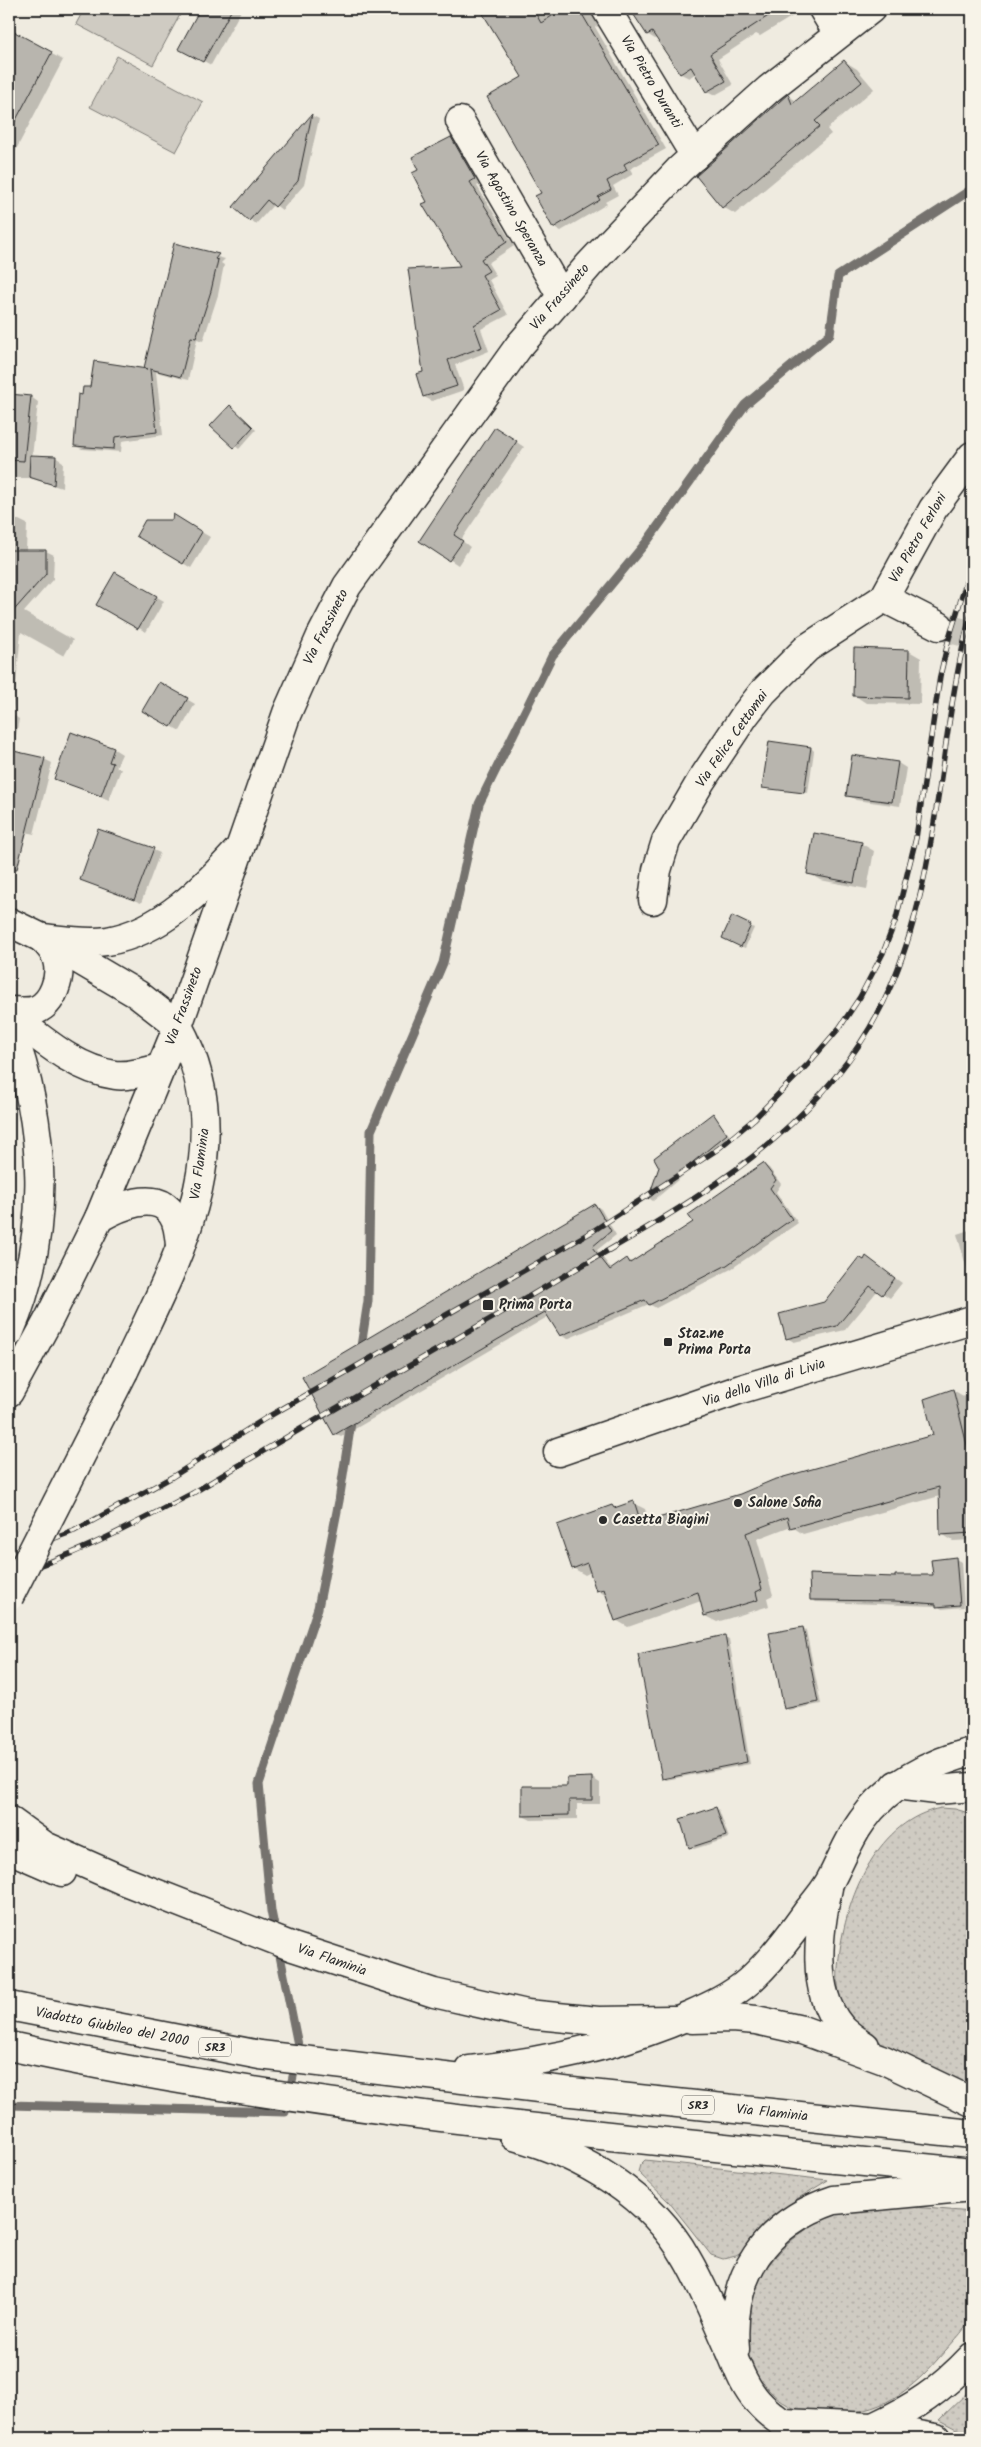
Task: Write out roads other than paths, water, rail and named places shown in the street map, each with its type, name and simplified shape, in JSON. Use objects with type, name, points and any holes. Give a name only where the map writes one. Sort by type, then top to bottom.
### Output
[{"type":"main road","name":"Via Pietro Duranti","points":[[606,9],[695,156]]},
{"type":"main road","points":[[823,9],[838,34]]},
{"type":"main road","name":"Via Frassineto","points":[[9,1392],[50,1317],[99,1218],[178,1026],[276,740],[298,685],[346,586],[502,368],[626,224],[695,156],[769,90],[871,9]]},
{"type":"main road","name":"Via Agostino Speranza","points":[[460,121],[562,297]]},
{"type":"main road","name":"Via Pietro Ferloni","points":[[884,598],[933,509],[972,456]]},
{"type":"main road","points":[[884,598],[939,626]]},
{"type":"main road","name":"Via Felice Cettomai","points":[[653,900],[657,870],[666,840],[701,781],[745,715],[763,692],[806,648],[884,598]]},
{"type":"main road","points":[[42,938],[90,942],[107,941],[139,932],[168,916],[219,871],[240,848]]},
{"type":"main road","points":[[9,922],[42,938],[137,994],[178,1026]]},
{"type":"main road","points":[[9,1013],[35,1010],[48,1001],[53,992],[57,982],[58,960],[42,938]]},
{"type":"main road","points":[[9,1013],[58,1051],[91,1068],[116,1075],[161,1068]]},
{"type":"main road","points":[[9,1024],[25,1072],[31,1098],[37,1131],[40,1185],[35,1249],[23,1293],[9,1333]]},
{"type":"main road","name":"Via Flaminia","points":[[9,1597],[124,1371],[164,1284],[197,1200],[202,1179],[206,1130],[201,1083],[189,1046],[178,1026]]},
{"type":"main road","points":[[99,1218],[129,1204],[154,1203],[162,1206],[173,1215],[180,1245]]},
{"type":"main road","name":"Via della Villa di Livia","points":[[558,1452],[750,1386],[972,1320]]},
{"type":"main road","points":[[424,2076],[495,2067],[545,2058],[638,2035],[677,2020],[727,1997],[748,1982],[772,1957],[829,1881],[863,1819],[896,1785],[934,1765],[972,1752]]},
{"type":"main road","points":[[896,1785],[937,1790],[972,1787]]},
{"type":"main road","name":"Via Flaminia","points":[[9,1820],[45,1846],[122,1880],[293,1947],[374,1975],[466,2002],[527,2014],[592,2020],[733,2018],[756,2020],[824,2037],[884,2060]]},
{"type":"main road","points":[[9,1849],[44,1865],[80,1877],[100,1881],[122,1880]]},
{"type":"main road","points":[[829,1881],[822,1914],[820,1947],[821,1972],[830,2012],[841,2027],[884,2060],[972,2102]]},
{"type":"main road","name":"Viadotto Giubileo del 2000","points":[[9,2006],[260,2055],[424,2076]]},
{"type":"main road","points":[[9,2046],[176,2078],[296,2098],[445,2117],[972,2173]]},
{"type":"main road","name":"Via Flaminia","points":[[424,2076],[972,2134]]},
{"type":"main road","points":[[445,2117],[530,2140],[566,2154],[599,2172],[630,2193],[666,2230],[686,2257],[754,2398],[782,2423],[806,2438]]},
{"type":"main road","points":[[737,2365],[733,2328],[738,2290],[763,2247],[792,2220],[820,2205],[834,2200],[972,2187]]},
{"type":"main road","points":[[873,2427],[907,2411],[926,2399],[972,2357]]},
{"type":"main road","points":[[782,2423],[873,2427],[936,2438]]},
{"type":"waterway","points":[[360,1353],[368,1301],[371,1131],[443,963],[479,804],[552,656],[648,540],[745,405],[830,334],[838,276],[972,189]]},
{"type":"waterway","points":[[9,2105],[285,2112],[299,2050],[271,1911],[259,1784],[318,1608],[339,1501],[352,1416]]},
{"type":"tunnel","points":[[939,626],[972,635]]},
{"type":"railway","points":[[9,1555],[74,1531],[172,1477],[266,1418],[593,1231],[718,1149],[754,1119],[808,1064],[840,1027],[860,997],[883,953],[896,919],[916,838],[940,676],[948,642],[972,563]]},
{"type":"railway","points":[[9,1575],[80,1550],[193,1493],[652,1225],[736,1170],[775,1139],[811,1105],[843,1068],[871,1027],[893,981],[909,936],[931,844],[952,703],[972,610]]},
{"type":"place","name":"Prima Porta","points":[[488,1305]]},
{"type":"place","name":"Staz.ne Prima Porta","points":[[668,1342]]},
{"type":"place","name":"Salone Sofia","points":[[738,1503]]},
{"type":"place","name":"Casetta Biagini","points":[[603,1520]]}]
